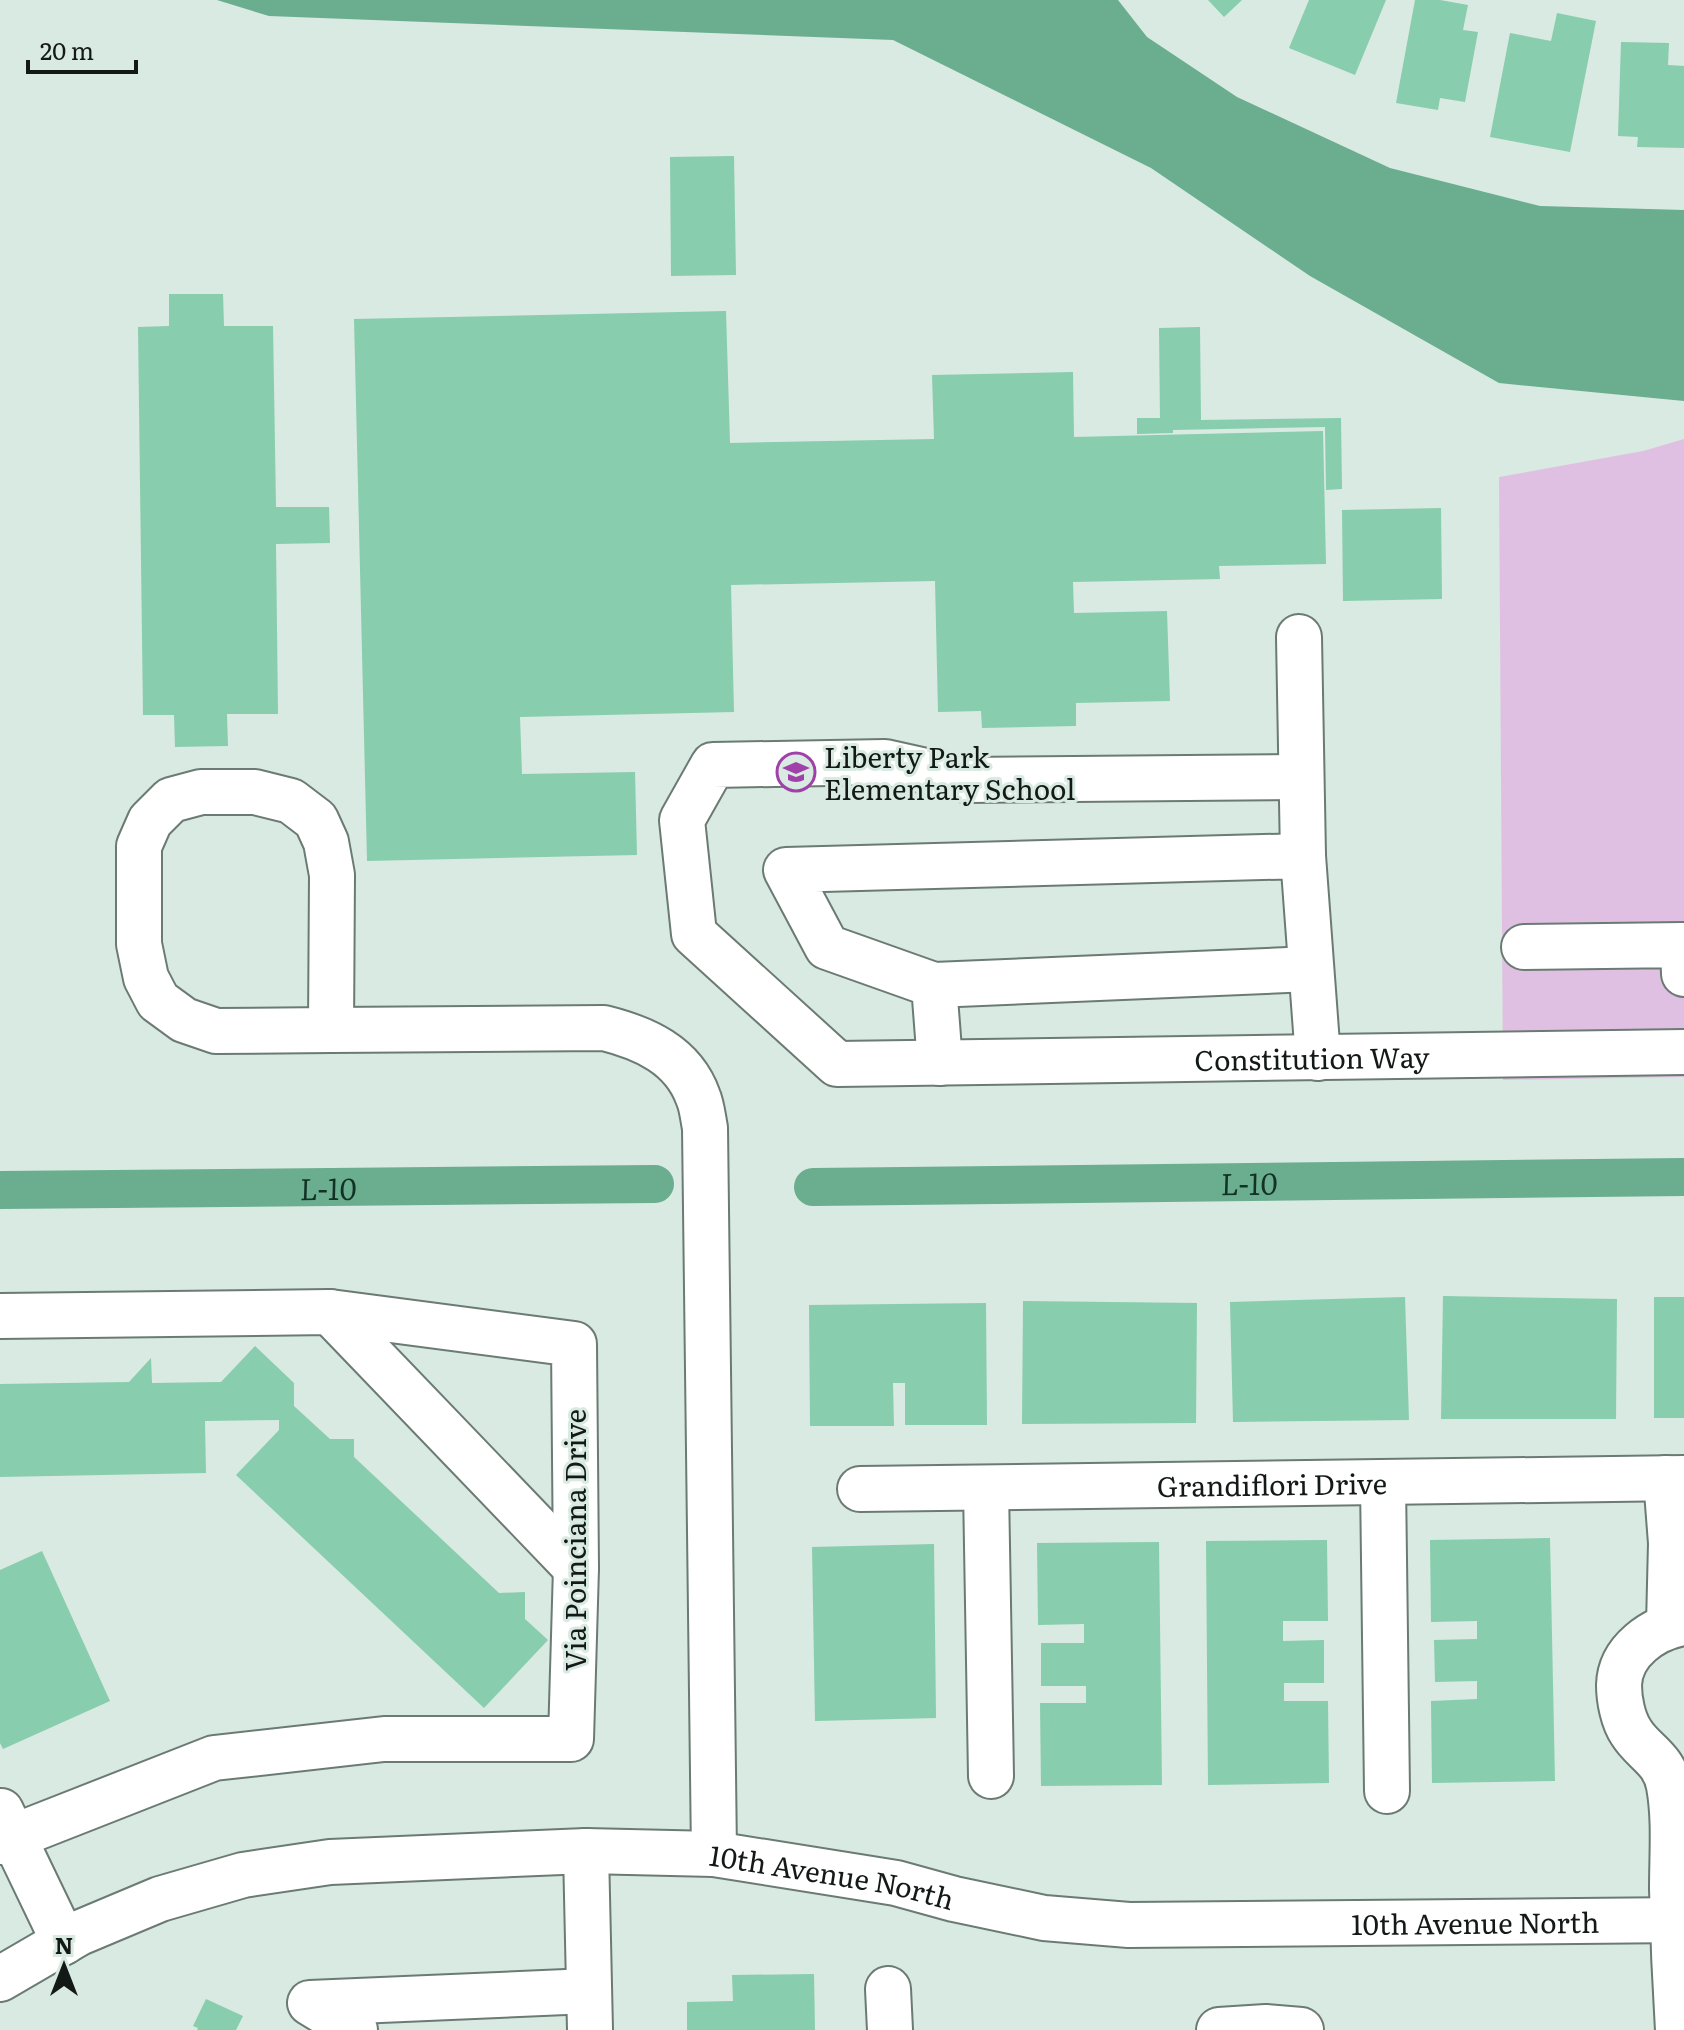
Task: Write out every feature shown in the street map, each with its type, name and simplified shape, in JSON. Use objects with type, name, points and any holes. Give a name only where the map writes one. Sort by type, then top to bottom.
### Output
[{"type":"street","points":[[1299,637],[1303,856],[1318,1058]]},
{"type":"street","name":"Constitution Way","points":[[1301,777],[966,780],[885,762],[713,765],[682,820],[694,934],[837,1064],[1684,1052]]},
{"type":"street","points":[[331,1030],[332,875],[326,842],[316,820],[291,801],[255,792],[201,792],[171,800],[150,821],[139,846],[139,944],[146,978],[158,1001],[184,1020],[216,1031],[604,1028],[634,1036],[660,1049],[684,1071],[698,1096],[705,1128],[714,1854]]},
{"type":"street","points":[[1303,856],[786,870],[827,947],[934,985],[1311,969]]},
{"type":"street","points":[[1524,947],[1683,945],[1684,974]]},
{"type":"street","points":[[934,985],[940,1063]]},
{"type":"street","points":[[330,1312],[576,1568]]},
{"type":"street","name":"Via Poinciana Drive","points":[[0,1316],[330,1312],[574,1344],[576,1568],[571,1739],[384,1739],[214,1758],[4,1829],[64,1942]]},
{"type":"street","points":[[1675,1478],[1671,1543],[1677,1624],[1651,1633],[1628,1655],[1619,1683],[1622,1709],[1631,1733],[1658,1759],[1669,1782],[1678,1920],[1678,2030]]},
{"type":"street","name":"Grandiflori Drive","points":[[860,1489],[1675,1478]]},
{"type":"street","points":[[1383,1482],[1387,1791]]},
{"type":"street","points":[[986,1488],[991,1776]]},
{"type":"street","points":[[355,2030],[310,2003],[589,2010],[586,1851]]},
{"type":"street","name":"10th Avenue North","points":[[0,1979],[64,1942],[160,1899],[243,1875],[330,1862],[586,1851],[714,1854],[896,1883],[1044,1918],[1129,1925],[1678,1920]]},
{"type":"street","points":[[1219,2030],[1266,2027],[1301,2030]]},
{"type":"shaded area","points":[[217,0],[1118,0],[1147,37],[1237,97],[1390,168],[1540,206],[1684,210],[1684,401],[1499,383],[1310,276],[1151,168],[893,40],[269,16]]},
{"type":"shaded area","points":[[1684,439],[1684,1077],[1503,1080],[1499,477],[1643,451]]},
{"type":"building","points":[[1208,0],[1242,0],[1224,17]]},
{"type":"building","points":[[1309,0],[1386,0],[1355,75],[1289,48]]},
{"type":"building","points":[[1415,0],[1468,5],[1463,30],[1478,32],[1465,102],[1440,98],[1438,110],[1396,103]]},
{"type":"building","points":[[1557,13],[1596,21],[1570,152],[1490,137],[1510,33],[1551,41]]},
{"type":"building","points":[[1621,42],[1669,43],[1668,65],[1684,66],[1684,148],[1637,147],[1638,137],[1618,136]]},
{"type":"building","points":[[734,156],[736,275],[671,276],[670,157]]},
{"type":"building","points":[[169,294],[223,294],[224,326],[273,326],[276,507],[329,507],[330,543],[276,544],[278,714],[227,714],[228,746],[175,747],[174,715],[143,715],[138,327],[169,326]]},
{"type":"building","points":[[726,311],[730,443],[934,439],[932,375],[1073,372],[1074,437],[1323,431],[1326,564],[1219,566],[1220,579],[1073,582],[1074,613],[1167,611],[1170,701],[1076,703],[1076,726],[982,728],[981,711],[938,712],[935,581],[731,585],[734,712],[520,717],[522,774],[635,772],[637,855],[367,861],[354,319]]},
{"type":"building","points":[[1200,327],[1201,420],[1341,418],[1342,489],[1326,490],[1325,427],[1173,430],[1173,433],[1137,434],[1137,418],[1160,418],[1159,328]]},
{"type":"building","points":[[1441,508],[1442,599],[1343,601],[1342,510]]},
{"type":"building","points":[[1443,1296],[1617,1299],[1616,1419],[1441,1419]]},
{"type":"building","points":[[1405,1297],[1409,1420],[1233,1422],[1230,1302]]},
{"type":"building","points":[[1654,1297],[1684,1297],[1684,1418],[1654,1418]]},
{"type":"building","points":[[1023,1301],[1197,1303],[1196,1423],[1022,1424]]},
{"type":"building","points":[[986,1303],[987,1425],[905,1425],[905,1383],[893,1383],[894,1426],[810,1426],[809,1305]]},
{"type":"building","points":[[255,1346],[294,1383],[294,1406],[330,1439],[354,1439],[354,1457],[499,1593],[525,1592],[525,1619],[548,1640],[484,1708],[236,1475],[279,1430],[279,1420],[205,1421],[206,1473],[0,1477],[0,1384],[129,1382],[151,1358],[152,1383],[221,1382]]},
{"type":"building","points":[[1550,1538],[1555,1781],[1432,1783],[1431,1701],[1477,1699],[1477,1681],[1435,1682],[1434,1640],[1477,1639],[1477,1621],[1431,1622],[1430,1540]]},
{"type":"building","points":[[1327,1540],[1328,1621],[1283,1621],[1283,1641],[1324,1640],[1324,1683],[1284,1683],[1284,1701],[1328,1701],[1329,1783],[1208,1785],[1206,1541]]},
{"type":"building","points":[[1159,1542],[1162,1785],[1041,1786],[1040,1703],[1086,1703],[1086,1686],[1041,1686],[1041,1643],[1084,1643],[1084,1624],[1038,1625],[1037,1543]]},
{"type":"building","points":[[934,1544],[936,1718],[815,1721],[812,1547]]},
{"type":"building","points":[[42,1551],[110,1701],[3,1749],[0,1743],[0,1570]]},
{"type":"building","points":[[814,1974],[815,2030],[687,2030],[687,2002],[733,2001],[732,1975]]},
{"type":"building","points":[[206,1999],[243,2016],[236,2030],[197,2030],[193,2026]]},
{"type":"waterway","name":"L-10","points":[[813,1187],[1684,1177]]},
{"type":"waterway","name":"L-10","points":[[0,1190],[655,1184]]},
{"type":"place","name":"Liberty Park Elementary School","points":[[796,772]]}]
